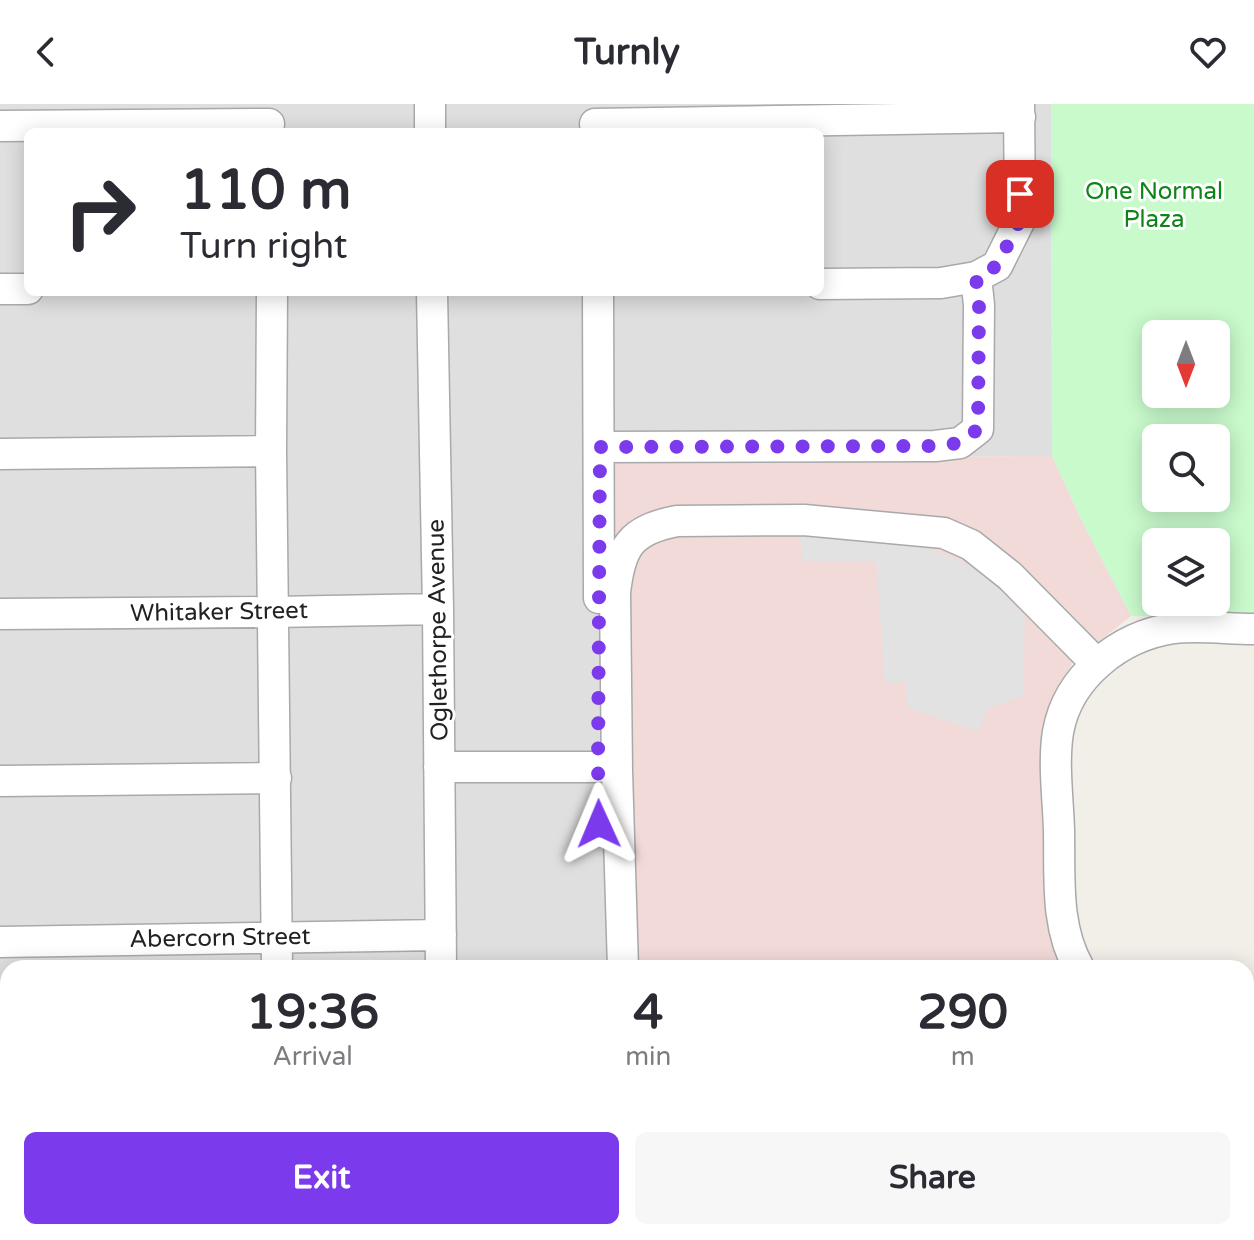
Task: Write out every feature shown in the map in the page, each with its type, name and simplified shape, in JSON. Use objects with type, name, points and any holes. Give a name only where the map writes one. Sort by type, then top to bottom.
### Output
[{"type":"street","points":[[430,104],[430,128]]},
{"type":"street","points":[[595,120],[1020,111],[1020,220],[986,272],[979,305],[978,429],[960,443],[935,446],[600,447]]},
{"type":"street","points":[[0,126],[269,120]]},
{"type":"street","points":[[824,284],[941,283],[986,272]]},
{"type":"street","points":[[0,289],[24,289]]},
{"type":"street","points":[[272,296],[277,960]]},
{"type":"street","name":"Oglethorpe Avenue","points":[[432,296],[441,960]]},
{"type":"street","points":[[598,296],[598,767],[603,960]]},
{"type":"street","points":[[0,454],[271,451]]},
{"type":"street","points":[[623,960],[615,593],[618,567],[624,551],[647,530],[677,521],[804,520],[944,533],[971,545],[1010,576],[1097,664]]},
{"type":"street","name":"Whitaker Street","points":[[0,614],[438,609]]},
{"type":"street","points":[[1075,960],[1064,932],[1057,758],[1058,733],[1063,715],[1078,685],[1116,648],[1153,632],[1191,627],[1254,629]]},
{"type":"street","points":[[439,767],[598,767]]},
{"type":"street","points":[[0,781],[276,778]]},
{"type":"street","name":"Abercorn Street","points":[[0,942],[441,935]]},
{"type":"shaded area","points":[[0,104],[1051,104],[1052,456],[630,459],[611,960],[0,960]]},
{"type":"shaded area","points":[[1052,456],[1131,616],[1073,662],[1056,694],[1052,733],[1067,960],[611,960],[610,468],[629,459]]},
{"type":"shaded area","points":[[798,528],[895,536],[978,568],[1025,616],[1023,696],[987,708],[978,732],[907,707],[906,682],[885,683],[876,561],[803,562]]},
{"type":"green space","name":"One Normal Plaza","points":[[1051,104],[1254,104],[1254,616],[1230,616],[1230,528],[1142,528],[1142,616],[1131,616],[1052,456]]},
{"type":"route","points":[[599,824],[600,447],[935,446],[960,443],[978,429],[979,305],[976,277],[997,266],[1020,220],[1020,194]]}]
